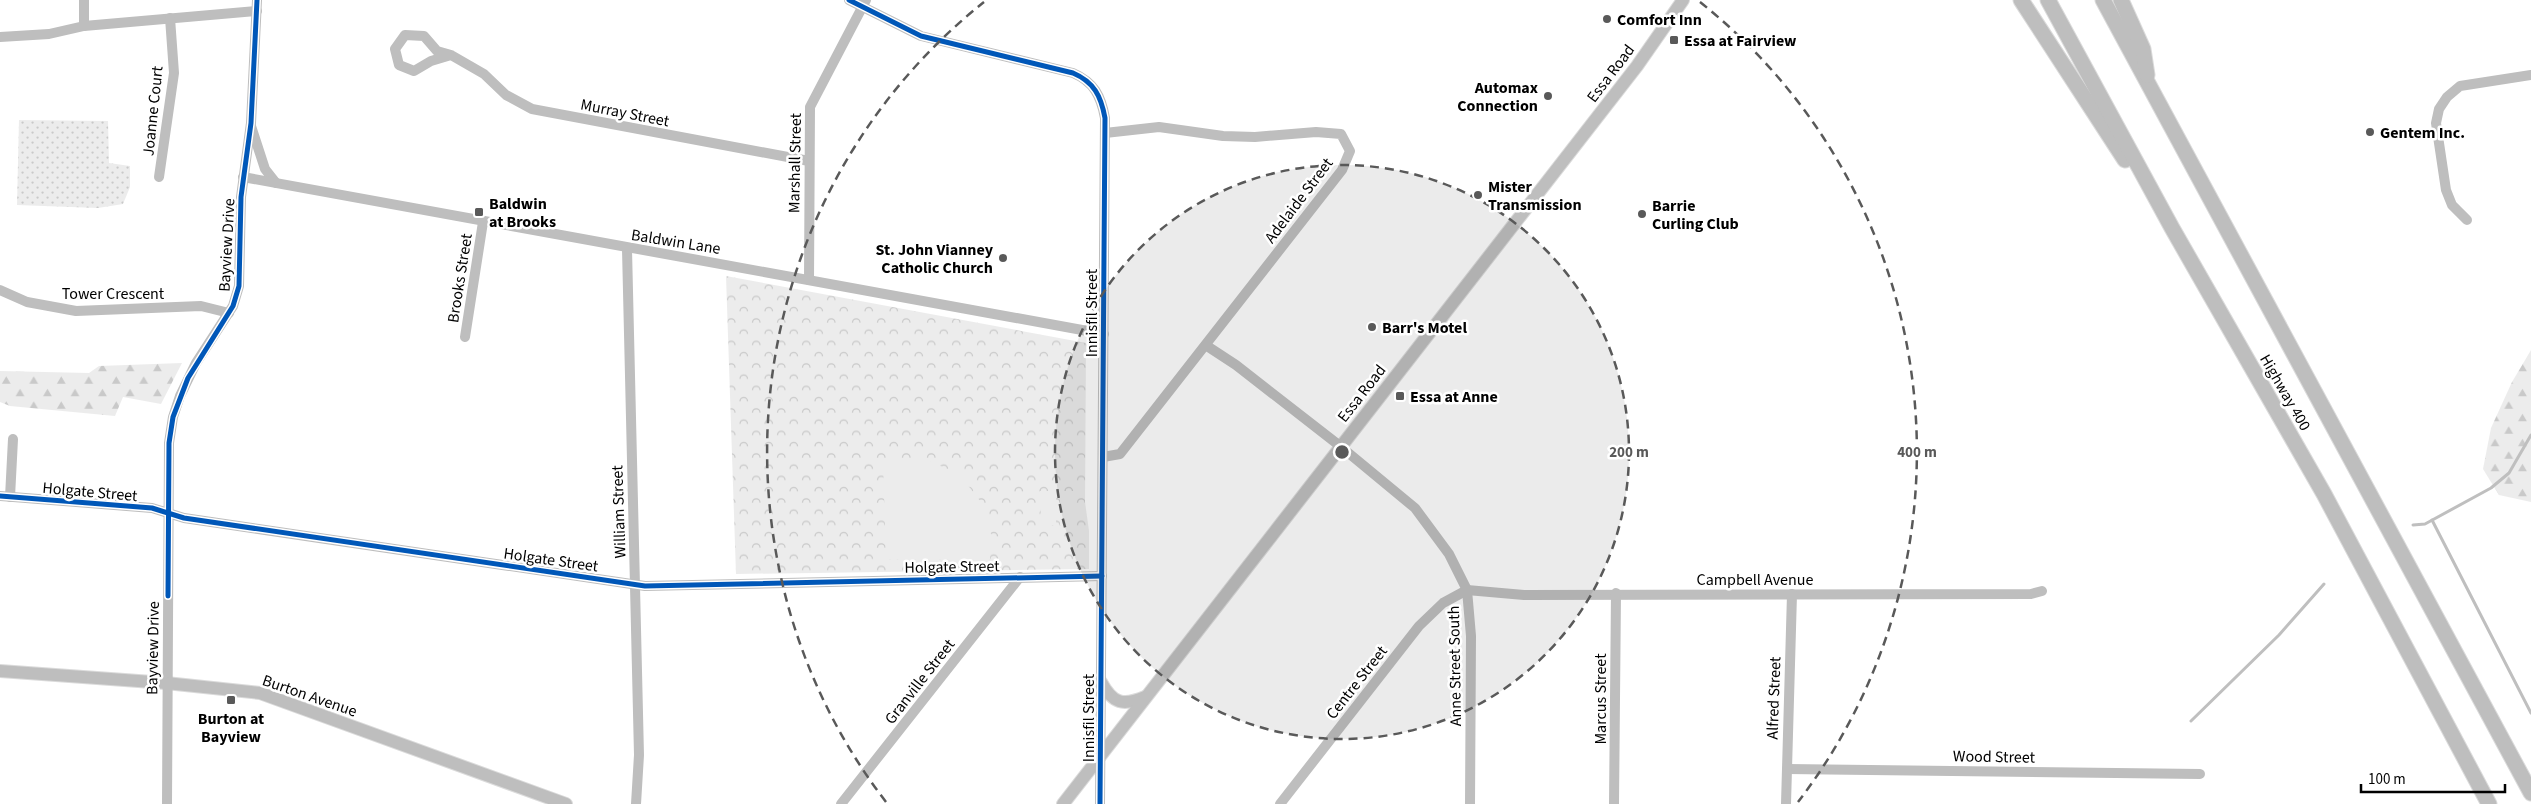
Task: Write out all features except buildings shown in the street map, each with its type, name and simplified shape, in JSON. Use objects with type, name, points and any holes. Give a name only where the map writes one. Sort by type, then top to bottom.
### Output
[{"type":"highway","points":[[2021,0],[2172,228]]},
{"type":"highway","name":"Highway 400","points":[[2048,0],[2172,228],[2324,494],[2489,804]]},
{"type":"highway","name":"Highway 400","points":[[2103,0],[2531,792]]},
{"type":"highway","points":[[2121,0],[2143,49],[2148,84]]},
{"type":"main road","name":"Essa Road","points":[[1063,804],[1637,66],[1683,0]]},
{"type":"main road","name":"Burton Avenue","points":[[0,671],[166,683],[260,693],[566,804]]},
{"type":"main road","points":[[1101,682],[1108,694],[1121,702],[1130,703],[1148,696]]},
{"type":"street","points":[[84,0],[84,26]]},
{"type":"street","name":"Innisfil Street","points":[[849,0],[864,3],[921,36],[1064,70],[1083,77],[1100,97],[1105,118],[1100,804]]},
{"type":"street","name":"Marshall Street","points":[[808,280],[811,103],[864,3]]},
{"type":"street","points":[[0,37],[49,34],[84,26],[170,18],[257,5]]},
{"type":"street","name":"Bayview Drive","points":[[167,804],[166,683],[169,443],[173,418],[180,396],[196,363],[229,313],[239,286],[243,177],[250,123],[257,5]]},
{"type":"street","name":"Joanne Court","points":[[159,177],[174,73],[170,18]]},
{"type":"street","name":"Murray Street","points":[[451,55],[431,61],[414,71],[399,65],[395,49],[405,36],[424,36],[437,51],[451,55],[484,74],[506,95],[532,109],[809,161]]},
{"type":"street","points":[[2467,220],[2452,204],[2446,190],[2436,123],[2439,109],[2447,97],[2460,86],[2531,75]]},
{"type":"street","points":[[250,123],[265,169],[276,183]]},
{"type":"street","name":"Adelaide Street","points":[[1103,457],[1120,454],[1207,346],[1220,324],[1342,170],[1350,151],[1341,134],[1316,132],[1255,137],[1223,136],[1159,127],[1104,133]]},
{"type":"street","name":"Baldwin Lane","points":[[243,177],[1104,334]]},
{"type":"street","name":"Brooks Street","points":[[465,337],[483,222]]},
{"type":"street","name":"William Street","points":[[627,248],[639,774],[636,804]]},
{"type":"street","name":"Tower Crescent","points":[[0,290],[27,302],[76,312],[201,306],[229,313]]},
{"type":"street","name":"Anne Street South","points":[[1207,346],[1236,365],[1340,446],[1415,508],[1449,554],[1466,590],[1471,636],[1470,804]]},
{"type":"street","points":[[5,496],[13,438]]},
{"type":"street","name":"Holgate Street","points":[[5,496],[152,508],[184,518],[634,584],[1102,576]]},
{"type":"street","name":"Granville Street","points":[[841,804],[1020,578]]},
{"type":"street","name":"Campbell Avenue","points":[[1466,590],[1524,595],[1616,593],[2031,594],[2042,591]]},
{"type":"street","name":"Centre Street","points":[[1280,804],[1419,626],[1443,602],[1466,590]]},
{"type":"street","name":"Marcus Street","points":[[1614,804],[1616,593]]},
{"type":"street","name":"Alfred Street","points":[[1786,804],[1792,594]]},
{"type":"street","name":"Wood Street","points":[[1787,768],[2200,774]]},
{"type":"green space","points":[[19,120],[108,121],[109,163],[130,166],[130,187],[123,204],[98,208],[17,205]]},
{"type":"green space","points":[[726,276],[1086,343],[1085,502],[1089,531],[1089,569],[736,574]]},
{"type":"green space","points":[[2531,350],[2531,502],[2499,495],[2483,469],[2491,428],[2512,382]]},
{"type":"green space","points":[[182,363],[161,404],[123,397],[115,416],[10,406],[0,402],[0,371],[89,373],[99,366]]},
{"type":"green space","points":[[883,461],[929,461],[959,474],[981,502],[992,537],[990,559],[886,559]]},
{"type":"green space","points":[[1040,491],[1056,491],[1056,525],[1041,525]]},
{"type":"green space","points":[[1060,491],[1076,491],[1076,525],[1060,525]]},
{"type":"waterway","points":[[2413,525],[2425,524],[2491,488],[2509,473],[2531,435]]},
{"type":"waterway","points":[[2432,520],[2531,713]]},
{"type":"waterway","points":[[2191,721],[2279,635],[2324,584]]},
{"type":"cycle path","points":[[168,596],[169,443],[173,417],[188,378],[233,306],[239,286],[241,197],[251,123],[257,0]]},
{"type":"cycle path","points":[[849,0],[921,36],[1073,73],[1091,85],[1099,96],[1105,118],[1100,804]]},
{"type":"cycle path","points":[[0,496],[152,508],[184,518],[645,586],[1102,576]]},
{"type":"place","name":"Comfort Inn","points":[[1607,19]]},
{"type":"place","name":"Essa at Fairview","points":[[1674,40]]},
{"type":"place","name":"Automax Connection","points":[[1548,96]]},
{"type":"place","name":"Gentem Inc.","points":[[2370,132]]},
{"type":"place","name":"Mister Transmission","points":[[1478,195]]},
{"type":"place","name":"Baldwin at Brooks","points":[[479,212]]},
{"type":"place","name":"Barrie Curling Club","points":[[1642,214]]},
{"type":"place","name":"St. John Vianney Catholic Church","points":[[1003,258]]},
{"type":"place","name":"Barr's Motel","points":[[1372,327]]},
{"type":"place","name":"Essa at Anne","points":[[1400,396]]},
{"type":"place","name":"Burton at Bayview","points":[[231,700]]}]
